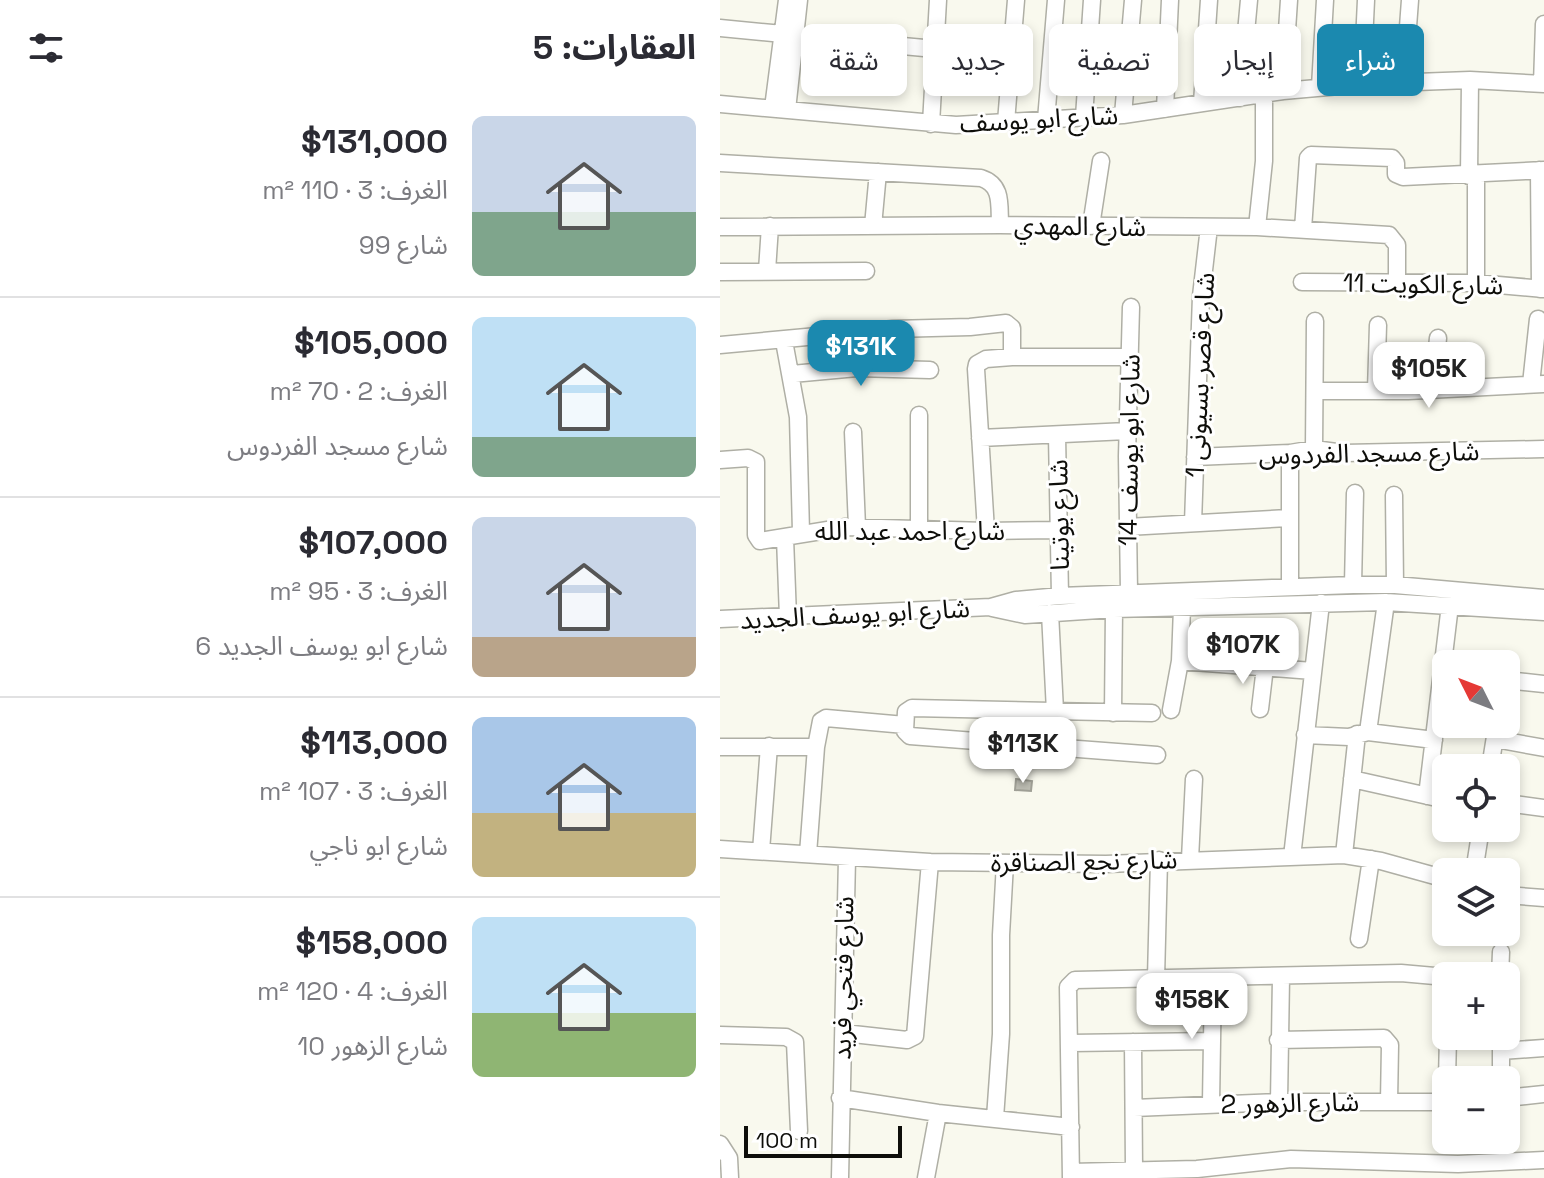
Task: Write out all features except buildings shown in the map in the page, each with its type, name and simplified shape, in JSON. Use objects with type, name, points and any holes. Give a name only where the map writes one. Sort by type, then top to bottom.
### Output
[{"type":"street","points":[[787,0],[789,35]]},
{"type":"street","points":[[780,109],[789,35],[799,0]]},
{"type":"street","points":[[937,24],[938,0]]},
{"type":"street","points":[[1006,122],[1016,0]]},
{"type":"street","points":[[1046,120],[1056,0]]},
{"type":"street","points":[[1084,117],[1092,0]]},
{"type":"street","points":[[1123,115],[1133,0]]},
{"type":"street","points":[[1165,109],[1170,0]]},
{"type":"street","points":[[1202,103],[1209,0]]},
{"type":"street","points":[[1240,98],[1249,0]]},
{"type":"street","points":[[1287,24],[1289,0]]},
{"type":"street","points":[[1324,24],[1325,0]]},
{"type":"street","points":[[1365,24],[1366,0]]},
{"type":"street","points":[[1408,24],[1410,0]]},
{"type":"street","points":[[1543,84],[1544,24]]},
{"type":"street","points":[[720,28],[923,48]]},
{"type":"street","points":[[1470,80],[1476,283]]},
{"type":"street","name":"شارع ابو يوسف","points":[[1424,81],[1543,84]]},
{"type":"street","points":[[931,124],[932,96]]},
{"type":"street","name":"شارع ابو يوسف","points":[[720,104],[931,124],[1123,115],[1252,96]]},
{"type":"street","points":[[1257,227],[1264,161],[1264,96]]},
{"type":"street","points":[[1303,229],[1308,156],[1392,158],[1396,163],[1396,174],[1400,177],[1541,170],[1542,289]]},
{"type":"street","points":[[1091,226],[1101,161]]},
{"type":"street","points":[[720,163],[981,178],[995,186],[998,193],[1000,225]]},
{"type":"street","points":[[873,226],[878,172]]},
{"type":"street","points":[[767,271],[770,226]]},
{"type":"street","name":"شارع المهدي","points":[[720,227],[1257,227],[1389,235],[1397,245],[1397,283]]},
{"type":"street","name":"شارع قصر بسيونى 1","points":[[1193,523],[1201,296],[1209,227]]},
{"type":"street","points":[[720,272],[866,271]]},
{"type":"street","name":"شارع الكويت 11","points":[[1302,282],[1476,283],[1542,289]]},
{"type":"street","name":"شارع ابو يوسف 14","points":[[1129,592],[1127,431],[1131,307]]},
{"type":"street","points":[[1315,391],[1433,390],[1538,384],[1538,319]]},
{"type":"street","points":[[1314,449],[1315,321]]},
{"type":"street","points":[[720,345],[882,330],[1006,323],[1012,328],[1012,357]]},
{"type":"street","points":[[1376,391],[1378,325]]},
{"type":"street","points":[[1433,390],[1438,338]]},
{"type":"street","points":[[784,341],[792,374],[799,439],[788,617]]},
{"type":"street","points":[[986,531],[976,369],[981,361],[1012,357],[1129,357]]},
{"type":"street","points":[[792,374],[871,368],[930,370]]},
{"type":"street","points":[[919,415],[919,528]]},
{"type":"street","points":[[980,438],[1127,431]]},
{"type":"street","points":[[853,432],[857,527]]},
{"type":"street","name":"شارع يوتينا","points":[[1057,435],[1060,596]]},
{"type":"street","name":"شارع مسجد الفردوس","points":[[1195,457],[1314,449],[1344,453],[1544,449]]},
{"type":"street","points":[[1290,453],[1290,586]]},
{"type":"street","name":"شارع احمد عبد الله","points":[[720,460],[753,458],[756,462],[756,535],[763,541],[857,527],[1059,530]]},
{"type":"street","points":[[1353,585],[1355,493]]},
{"type":"street","points":[[1394,495],[1395,585]]},
{"type":"street","points":[[1127,527],[1288,518]]},
{"type":"street","name":"شارع ابو يوسف الجديد","points":[[1042,608],[1060,596],[1353,585],[1395,585],[1538,605]]},
{"type":"street","points":[[1344,855],[1352,779],[1386,602]]},
{"type":"street","points":[[1292,857],[1321,603]]},
{"type":"street","name":"شارع ابو يوسف الجديد","points":[[720,619],[991,607],[1013,614],[1042,608],[1182,608],[1321,603],[1538,605]]},
{"type":"street","points":[[1446,650],[1450,605]]},
{"type":"street","points":[[1042,608],[1055,711]]},
{"type":"street","points":[[1171,710],[1180,661],[1182,608]]},
{"type":"street","points":[[1113,713],[1114,609]]},
{"type":"street","points":[[1180,661],[1313,671]]},
{"type":"street","points":[[1260,709],[1265,667]]},
{"type":"street","points":[[1520,681],[1544,684]]},
{"type":"street","points":[[1152,713],[912,708],[907,710],[905,725],[906,733],[910,736],[1157,755]]},
{"type":"street","points":[[808,854],[820,723],[826,718],[905,725]]},
{"type":"street","points":[[1305,735],[1349,737],[1362,733],[1434,740],[1427,796]]},
{"type":"street","points":[[1514,738],[1544,748]]},
{"type":"street","points":[[761,851],[769,746]]},
{"type":"street","points":[[720,747],[816,747]]},
{"type":"street","points":[[1190,859],[1194,779]]},
{"type":"street","points":[[1352,779],[1432,797]]},
{"type":"street","points":[[1520,805],[1544,808]]},
{"type":"street","name":"شارع نجع الصناقرة","points":[[720,849],[930,862],[1106,864],[1344,855],[1432,875]]},
{"type":"street","name":"شارع فتحي فريد","points":[[840,1178],[847,858]]},
{"type":"street","points":[[1359,939],[1371,859]]},
{"type":"street","points":[[1156,978],[1159,860]]},
{"type":"street","points":[[844,1033],[907,1040],[915,1036],[930,862]]},
{"type":"street","points":[[995,1118],[1001,1034],[1005,863]]},
{"type":"street","points":[[1520,896],[1544,898]]},
{"type":"street","points":[[1501,952],[1501,962]]},
{"type":"street","points":[[1432,976],[1401,973],[1081,979],[1071,983],[1068,987],[1071,1175],[1134,1169],[1196,1174],[1238,1172],[1291,1159],[1458,1164],[1544,1160]]},
{"type":"street","points":[[1279,1102],[1281,977]]},
{"type":"street","points":[[1211,1104],[1213,978]]},
{"type":"street","points":[[720,1035],[786,1037],[795,1042],[799,1131]]},
{"type":"street","points":[[1278,1040],[1380,1036],[1390,1045],[1389,1102]]},
{"type":"street","points":[[1071,1043],[1212,1041]]},
{"type":"street","points":[[1133,1042],[1134,1169]]},
{"type":"street","points":[[1520,1046],[1544,1048]]},
{"type":"street","points":[[1520,1097],[1544,1094]]},
{"type":"street","points":[[840,1098],[938,1113],[1071,1127]]},
{"type":"street","name":"شارع الزهور 2","points":[[1134,1108],[1279,1102],[1432,1102]]},
{"type":"street","points":[[926,1178],[938,1113]]},
{"type":"street","points":[[720,1144],[729,1158],[730,1178]]}]
